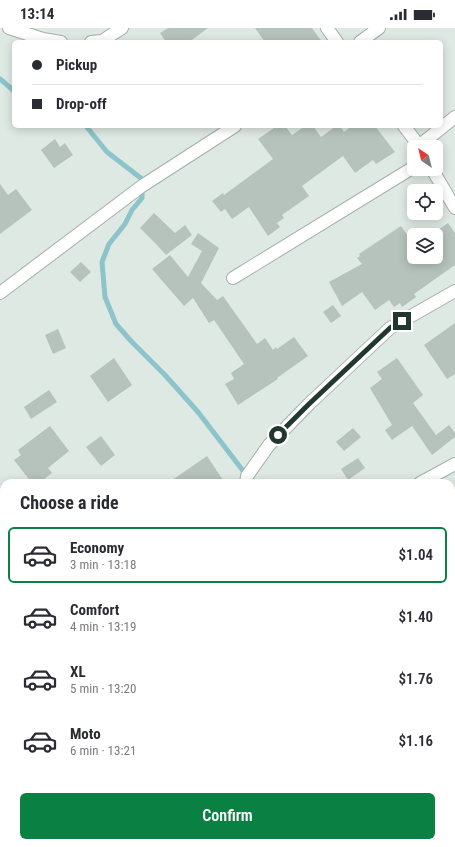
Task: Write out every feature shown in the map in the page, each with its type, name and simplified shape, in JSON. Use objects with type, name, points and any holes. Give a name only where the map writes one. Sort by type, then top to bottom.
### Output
[{"type":"street","points":[[9,28],[49,40]]},
{"type":"street","points":[[104,40],[122,28]]},
{"type":"street","points":[[326,28],[335,40]]},
{"type":"street","points":[[363,40],[379,28]]},
{"type":"street","points":[[443,127],[455,117]]},
{"type":"street","points":[[0,293],[142,186],[232,128]]},
{"type":"street","points":[[406,128],[415,140]]},
{"type":"street","points":[[427,140],[442,128]]},
{"type":"street","points":[[233,278],[407,171]]},
{"type":"street","points":[[436,176],[455,208]]},
{"type":"street","points":[[247,479],[247,476],[268,445],[309,404],[390,328],[455,291]]},
{"type":"street","points":[[427,479],[455,464]]},
{"type":"building","points":[[168,28],[208,28],[192,40],[165,40],[160,33]]},
{"type":"building","points":[[255,28],[312,28],[321,40],[264,40]]},
{"type":"building","points":[[274,128],[287,128],[292,135],[302,128],[314,128],[321,137],[333,128],[341,128],[344,132],[349,128],[377,128],[395,152],[376,164],[373,160],[355,173],[343,156],[302,186],[309,196],[282,215],[284,218],[277,223],[280,227],[268,236],[249,207],[232,219],[225,209],[221,212],[212,201],[223,193],[224,195],[273,159],[258,139]]},
{"type":"building","points":[[55,139],[60,147],[65,143],[73,155],[54,168],[41,150]]},
{"type":"building","points":[[0,184],[8,195],[16,189],[32,210],[0,234]]},
{"type":"building","points":[[154,213],[175,233],[185,225],[192,235],[166,255],[140,228]]},
{"type":"building","points":[[448,223],[455,233],[455,265],[414,294],[416,297],[402,307],[400,303],[394,307],[389,300],[375,310],[362,292],[342,306],[329,282],[362,264],[357,258],[360,256],[359,254],[401,226],[407,235],[407,264],[443,264],[443,228],[441,228]]},
{"type":"building","points":[[198,233],[219,248],[201,283],[217,300],[223,296],[257,344],[265,338],[273,350],[276,347],[277,349],[294,337],[308,356],[277,378],[278,379],[238,405],[225,384],[234,379],[231,373],[244,364],[214,320],[209,323],[193,298],[184,306],[152,269],[170,255],[188,277],[202,251],[191,244]]},
{"type":"building","points":[[81,262],[91,272],[80,282],[70,272]]},
{"type":"building","points":[[333,305],[341,316],[331,323],[323,312]]},
{"type":"building","points":[[455,323],[455,374],[447,379],[424,345]]},
{"type":"building","points":[[58,329],[66,348],[53,354],[45,335]]},
{"type":"building","points":[[114,358],[132,385],[108,402],[90,376]]},
{"type":"building","points":[[397,358],[423,395],[413,403],[436,435],[449,425],[455,433],[455,437],[432,455],[412,426],[392,440],[385,430],[392,425],[370,388],[382,379],[377,372]]},
{"type":"building","points":[[49,390],[57,402],[31,419],[24,407]]},
{"type":"building","points":[[50,426],[69,451],[48,468],[52,473],[44,479],[29,479],[14,460],[21,455],[18,450]]},
{"type":"building","points":[[353,428],[361,437],[344,451],[336,442]]},
{"type":"building","points":[[101,436],[115,455],[101,466],[86,447]]},
{"type":"building","points":[[207,456],[222,479],[174,479]]},
{"type":"building","points":[[358,458],[365,468],[349,479],[347,479],[341,469]]},
{"type":"waterway","points":[[0,79],[12,89]]},
{"type":"waterway","points":[[88,128],[107,152],[142,179],[142,198],[132,210],[125,224],[109,244],[102,262],[105,297],[116,324],[198,412],[251,479]]},
{"type":"route","points":[[278,435],[390,328],[402,321]]}]
